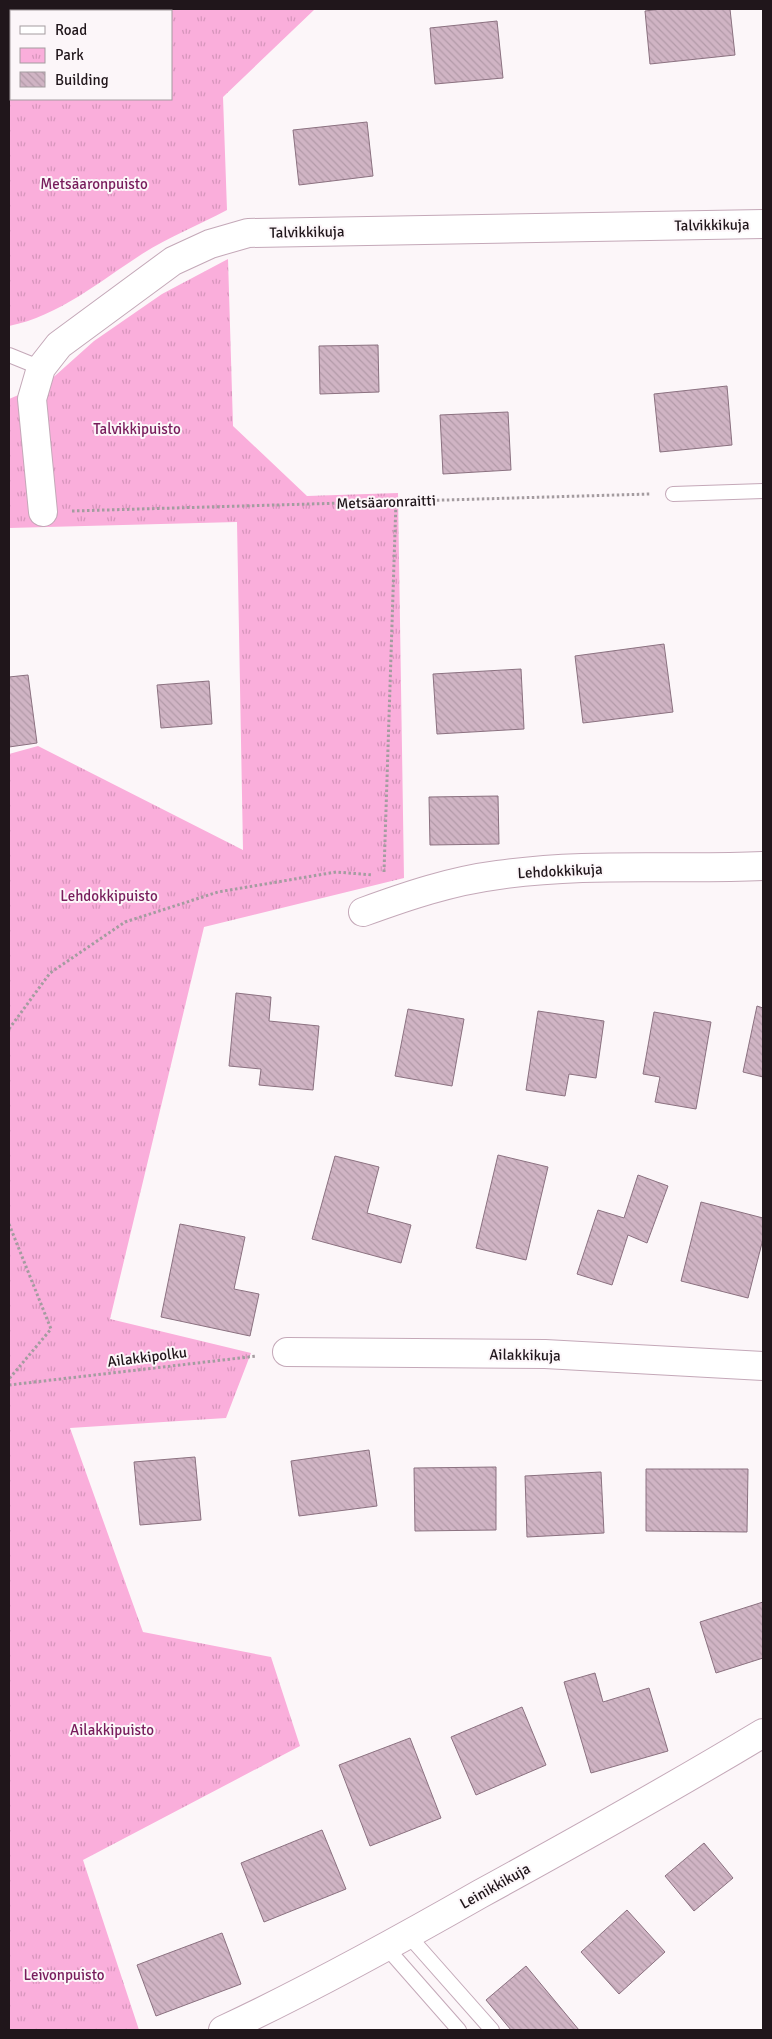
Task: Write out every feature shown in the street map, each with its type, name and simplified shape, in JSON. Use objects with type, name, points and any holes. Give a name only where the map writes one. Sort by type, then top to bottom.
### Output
[{"type":"street","name":"Talvikkikuja","points":[[43,512],[32,399],[41,368],[59,345],[173,261],[210,244],[248,233],[763,224]]},
{"type":"street","name":"Lehdokkikuja","points":[[363,912],[426,889],[497,875],[559,868],[763,866]]},
{"type":"street","name":"Ailakkikuja","points":[[287,1352],[545,1354],[763,1366]]},
{"type":"street","name":"Leinikkikuja","points":[[223,2030],[279,2004],[397,1941],[763,1734]]},
{"type":"lane","points":[[9,355],[41,368]]},
{"type":"lane","points":[[673,494],[763,491]]},
{"type":"lane","points":[[397,1941],[459,2030]]},
{"type":"lane","points":[[397,1941],[492,2030]]},
{"type":"path","name":"Metsäaronraitti","points":[[43,512],[673,494]]},
{"type":"path","points":[[384,876],[396,501]]},
{"type":"path","points":[[9,1029],[50,973],[126,922],[218,892],[336,872],[384,876],[414,894]]},
{"type":"path","points":[[9,1224],[51,1329],[9,1379]]},
{"type":"path","name":"Ailakkipolku","points":[[9,1385],[287,1352]]},
{"type":"green space","name":"Metsäaronpuisto","points":[[9,9],[315,9],[223,97],[227,210],[152,248],[62,306],[27,321],[9,326]]},
{"type":"green space","points":[[228,259],[233,426],[307,496],[398,493],[404,878],[204,927],[110,1319],[251,1353],[226,1418],[70,1428],[143,1632],[271,1657],[300,1746],[83,1860],[139,2030],[9,2030],[9,754],[38,746],[243,850],[237,522],[9,528],[9,399],[47,383],[94,341],[162,294]]},
{"type":"building","points":[[661,9],[730,9],[735,55],[650,64],[645,11]]},
{"type":"building","points":[[497,21],[503,78],[435,84],[430,28]]},
{"type":"building","points":[[367,122],[373,176],[299,185],[293,130]]},
{"type":"building","points":[[378,345],[379,392],[320,394],[319,346]]},
{"type":"building","points":[[727,386],[732,445],[660,452],[654,394]]},
{"type":"building","points":[[508,412],[511,470],[443,474],[440,415]]},
{"type":"building","points":[[664,644],[673,712],[583,723],[575,656]]},
{"type":"building","points":[[521,669],[524,729],[437,734],[433,674]]},
{"type":"building","points":[[28,675],[37,743],[9,747],[9,677]]},
{"type":"building","points":[[209,681],[212,724],[161,728],[157,685]]},
{"type":"building","points":[[498,796],[499,844],[430,845],[429,797]]},
{"type":"building","points":[[236,993],[271,997],[269,1021],[319,1026],[313,1090],[259,1085],[261,1069],[229,1066]]},
{"type":"building","points":[[757,1006],[763,1008],[763,1077],[743,1072]]},
{"type":"building","points":[[408,1009],[464,1019],[452,1086],[395,1076]]},
{"type":"building","points":[[538,1011],[604,1021],[596,1078],[569,1074],[565,1096],[526,1090]]},
{"type":"building","points":[[654,1012],[711,1022],[696,1109],[655,1102],[660,1077],[643,1074]]},
{"type":"building","points":[[498,1155],[548,1167],[526,1260],[476,1248]]},
{"type":"building","points":[[335,1156],[379,1167],[367,1213],[411,1225],[401,1263],[312,1239]]},
{"type":"building","points":[[638,1175],[668,1186],[647,1243],[628,1235],[612,1285],[577,1274],[598,1210],[624,1218]]},
{"type":"building","points":[[701,1202],[763,1218],[763,1239],[748,1298],[681,1281]]},
{"type":"building","points":[[180,1224],[245,1237],[234,1289],[259,1294],[250,1336],[161,1317]]},
{"type":"building","points":[[369,1450],[377,1506],[299,1516],[291,1461]]},
{"type":"building","points":[[195,1457],[201,1520],[140,1525],[134,1462]]},
{"type":"building","points":[[496,1467],[496,1530],[415,1531],[414,1468]]},
{"type":"building","points":[[646,1469],[748,1469],[747,1532],[646,1531]]},
{"type":"building","points":[[601,1472],[604,1533],[527,1537],[525,1476]]},
{"type":"building","points":[[763,1602],[763,1658],[716,1673],[700,1622]]},
{"type":"building","points":[[595,1673],[603,1702],[649,1688],[668,1751],[591,1773],[564,1682]]},
{"type":"building","points":[[522,1707],[546,1765],[476,1795],[451,1737]]},
{"type":"building","points":[[410,1738],[441,1818],[370,1846],[339,1765]]},
{"type":"building","points":[[322,1830],[346,1889],[264,1922],[241,1863]]},
{"type":"building","points":[[704,1843],[733,1878],[694,1911],[665,1876]]},
{"type":"building","points":[[627,1910],[665,1952],[619,1994],[581,1952]]},
{"type":"building","points":[[222,1933],[241,1984],[156,2016],[137,1965]]},
{"type":"building","points":[[526,1966],[579,2030],[511,2030],[486,2000]]},
{"type":"park label","name":"Talvikkipuisto","points":[[137,429]]},
{"type":"park label","name":"Lehdokkipuisto","points":[[109,896]]},
{"type":"park label","name":"Ailakkipuisto","points":[[112,1730]]},
{"type":"park label","name":"Leivonpuisto","points":[[64,1975]]}]
